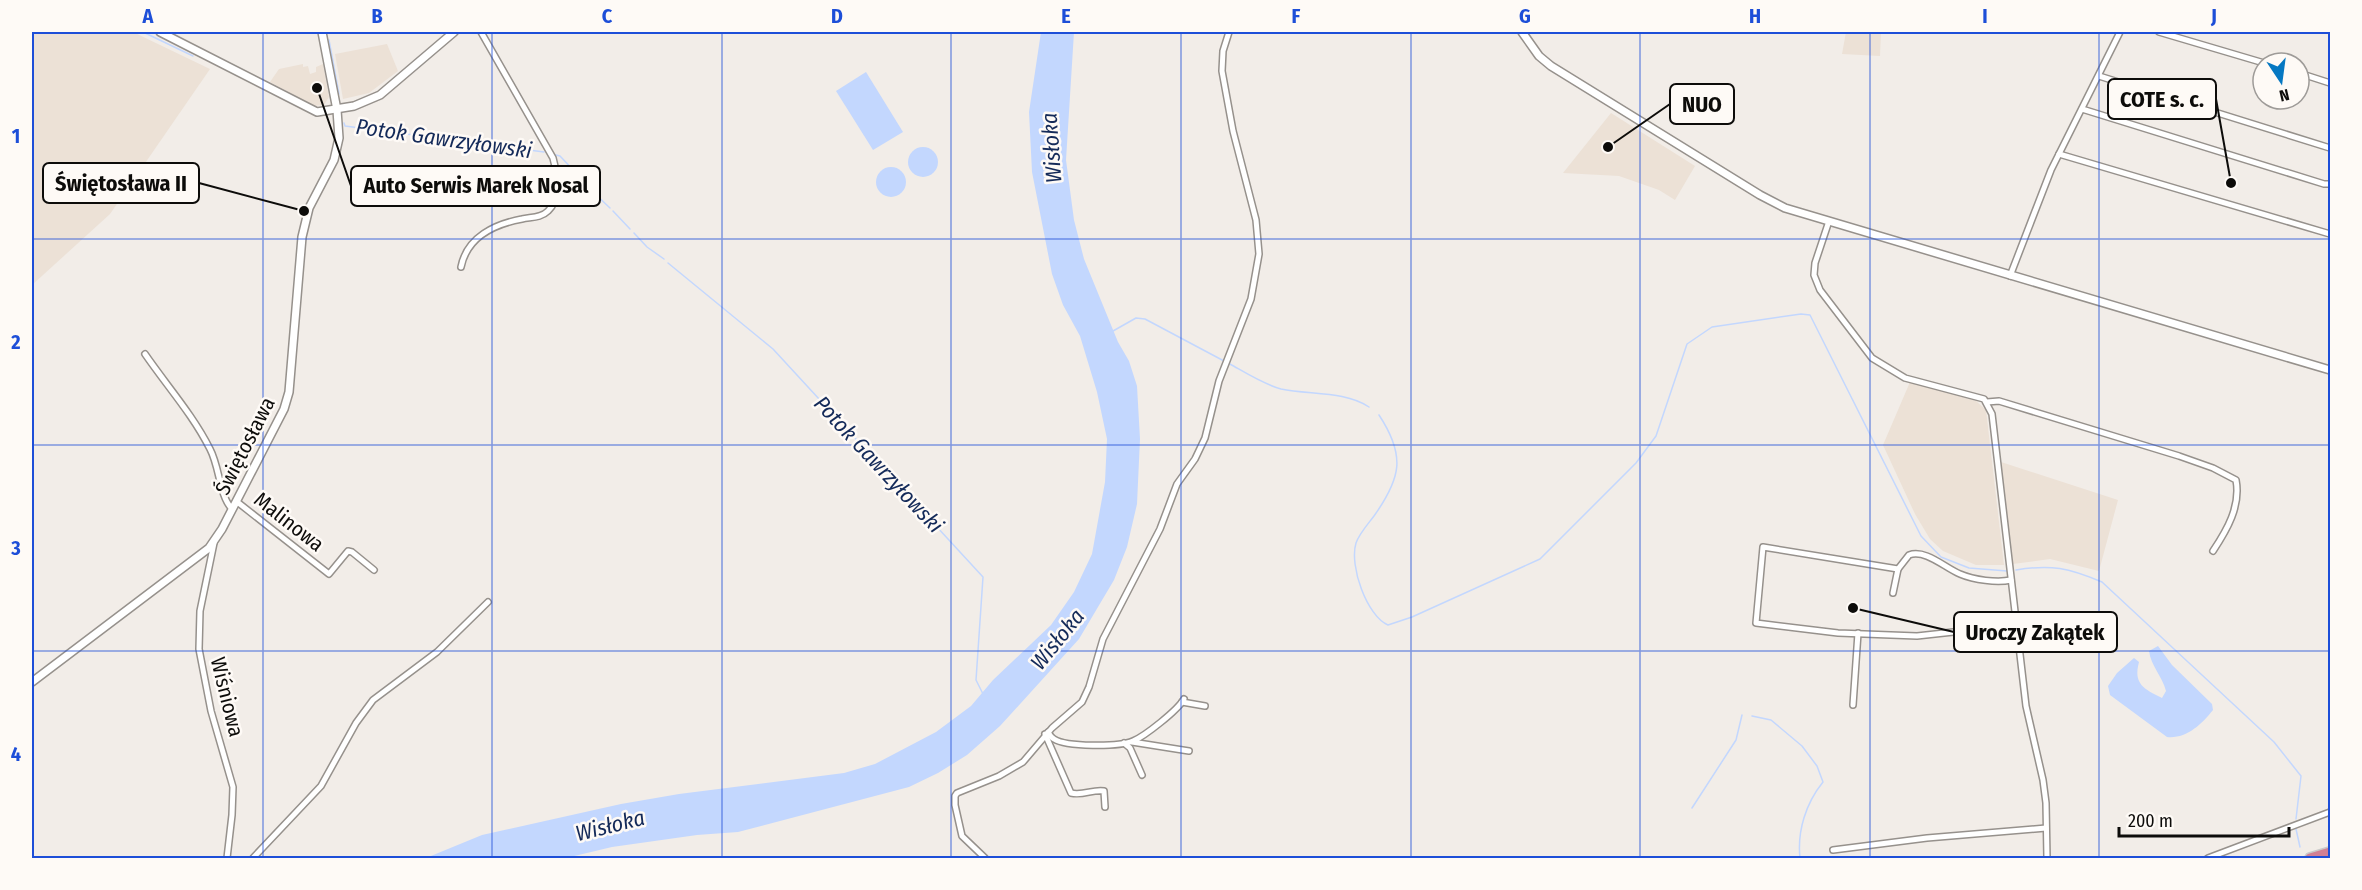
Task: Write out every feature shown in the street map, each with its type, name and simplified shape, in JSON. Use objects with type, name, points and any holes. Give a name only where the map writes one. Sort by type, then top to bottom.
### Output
[{"type":"highway","points":[[2310,858],[2331,852]]},
{"type":"street","points":[[160,32],[312,111],[337,110],[363,103],[380,95],[454,32]]},
{"type":"street","name":"Świętosława","points":[[32,682],[193,562],[214,543],[288,400],[302,237],[309,208],[336,153],[339,131],[322,32]]},
{"type":"street","points":[[461,267],[469,247],[485,232],[499,225],[536,217],[548,211],[555,200],[556,193],[553,158],[481,32]]},
{"type":"street","points":[[985,858],[962,836],[954,796],[1016,766],[1030,755],[1047,733],[1076,709],[1086,695],[1103,639],[1160,529],[1178,484],[1203,445],[1219,381],[1239,335],[1251,299],[1259,246],[1256,220],[1233,131],[1222,71],[1223,51],[1229,32]]},
{"type":"street","points":[[1522,32],[1539,56],[1559,71],[1760,195],[1785,208],[2331,370]]},
{"type":"street","points":[[2010,276],[2037,202],[2120,32]]},
{"type":"street","points":[[2159,32],[2251,59]]},
{"type":"street","points":[[2099,76],[2331,148]]},
{"type":"street","points":[[2311,77],[2331,83]]},
{"type":"street","points":[[2082,109],[2324,184],[2331,184]]},
{"type":"street","points":[[2059,154],[2331,234]]},
{"type":"street","points":[[1829,222],[1815,263],[1814,275],[1820,290],[1872,358],[1905,378],[1979,397],[1988,402],[2000,401],[2179,456],[2213,468],[2236,480],[2238,493],[2235,509],[2213,551]]},
{"type":"street","points":[[145,354],[202,434],[217,464],[224,497],[232,509]]},
{"type":"street","points":[[1988,402],[1992,414],[2026,706],[2043,780],[2047,858]]},
{"type":"street","name":"Malinowa","points":[[236,501],[329,574],[348,551],[374,570]]},
{"type":"street","name":"Wiśniowa","points":[[214,543],[200,611],[198,649],[211,711],[233,787],[227,858]]},
{"type":"street","points":[[1898,569],[1763,547],[1756,623],[1917,636],[2017,625]]},
{"type":"street","points":[[1893,593],[1898,569],[1909,555],[1919,553],[1964,576],[2002,582],[2011,580]]},
{"type":"street","points":[[253,858],[321,786],[356,723],[373,700],[437,652],[488,602]]},
{"type":"street","points":[[1853,705],[1858,633]]},
{"type":"street","points":[[1131,742],[1183,701],[1205,706]]},
{"type":"street","points":[[1047,733],[1054,740],[1061,742],[1102,745],[1131,742],[1190,751]]},
{"type":"street","points":[[1047,733],[1071,793],[1077,795],[1097,790],[1104,791],[1104,807]]},
{"type":"street","points":[[1124,743],[1130,748],[1142,775]]},
{"type":"street","points":[[2208,858],[2331,812]]},
{"type":"street","points":[[1833,850],[1927,838],[2046,828]]},
{"type":"shaded area","points":[[32,32],[133,32],[210,69],[110,214],[32,285]]},
{"type":"shaded area","points":[[1846,32],[1881,32],[1880,56],[1842,54]]},
{"type":"shaded area","points":[[387,44],[398,71],[369,93],[343,99],[335,54]]},
{"type":"shaded area","points":[[303,64],[303,67],[308,66],[310,74],[316,72],[316,67],[323,64],[329,97],[324,105],[313,106],[270,82],[279,69]]},
{"type":"shaded area","points":[[1611,113],[1695,166],[1675,200],[1659,190],[1619,176],[1563,173]]},
{"type":"shaded area","points":[[1910,382],[1976,401],[1986,410],[2004,565],[1976,565],[1943,551],[1930,539],[1915,514],[1883,445]]},
{"type":"shaded area","points":[[2001,462],[2118,500],[2099,571],[2050,559],[2013,564]]},
{"type":"water","name":"Wisłoka","points":[[1041,32],[1074,32],[1066,160],[1074,220],[1084,259],[1118,342],[1129,361],[1137,386],[1140,439],[1137,504],[1127,547],[1114,580],[1079,639],[1000,726],[967,755],[909,787],[738,832],[697,835],[612,847],[566,858],[426,858],[482,835],[621,804],[679,794],[844,773],[875,764],[936,732],[971,706],[993,680],[1051,625],[1074,592],[1092,554],[1105,482],[1107,439],[1097,392],[1080,336],[1063,305],[1052,274],[1032,172],[1029,112]]},
{"type":"water","points":[[866,72],[903,132],[873,150],[836,91]]},
{"type":"water","points":[[923,147],[934,151],[938,162],[934,173],[923,177],[912,173],[908,162],[912,151]]},
{"type":"water","points":[[891,167],[902,171],[906,182],[902,193],[891,197],[880,193],[876,182],[880,171]]},
{"type":"water","points":[[2158,646],[2172,665],[2212,704],[2213,710],[2203,721],[2193,730],[2181,736],[2167,737],[2110,695],[2108,686],[2117,673],[2134,658],[2139,662],[2139,681],[2150,692],[2162,698],[2166,691],[2149,651]]},
{"type":"waterway","points":[[143,32],[193,56]]},
{"type":"waterway","name":"Potok Gawrzyłowski","points":[[329,40],[339,94]]},
{"type":"waterway","name":"Potok Gawrzyłowski","points":[[344,123],[345,126],[544,152]]},
{"type":"waterway","name":"Potok Gawrzyłowski","points":[[556,155],[560,156],[591,189]]},
{"type":"waterway","name":"Potok Gawrzyłowski","points":[[593,192],[610,208]]},
{"type":"waterway","name":"Potok Gawrzyłowski","points":[[613,211],[630,229]]},
{"type":"waterway","name":"Potok Gawrzyłowski","points":[[634,233],[647,247],[664,259]]},
{"type":"waterway","name":"Potok Gawrzyłowski","points":[[668,263],[773,349],[983,577],[976,680],[983,694]]},
{"type":"waterway","points":[[1379,415],[1393,443],[1397,467],[1390,490],[1359,536],[1356,543],[1355,564],[1367,601],[1373,612],[1388,625],[1412,617],[1540,559],[1636,463],[1656,436],[1687,344],[1712,327],[1801,314],[1810,315],[1921,536],[1941,557],[1969,568],[2007,571]]},
{"type":"waterway","points":[[1113,331],[1136,318],[1145,319],[1224,361]]},
{"type":"waterway","points":[[1230,364],[1281,389],[1349,398],[1369,407]]},
{"type":"waterway","points":[[2016,570],[2040,567],[2060,568],[2102,582],[2274,742],[2301,776],[2296,819]]},
{"type":"waterway","points":[[1692,808],[1736,740],[1742,715]]},
{"type":"waterway","points":[[1752,716],[1771,720],[1802,746],[1817,766],[1823,782],[1807,808],[1801,828],[1800,858]]},
{"type":"waterway","points":[[2296,829],[2300,847]]},
{"type":"place","name":"Auto Serwis Marek Nosal","points":[[317,88]]},
{"type":"place","name":"NUO","points":[[1608,147]]},
{"type":"place","name":"COTE s. c.","points":[[2231,183]]},
{"type":"place","name":"Świętosława II","points":[[304,211]]},
{"type":"place","name":"Uroczy Zakątek","points":[[1853,608]]}]
